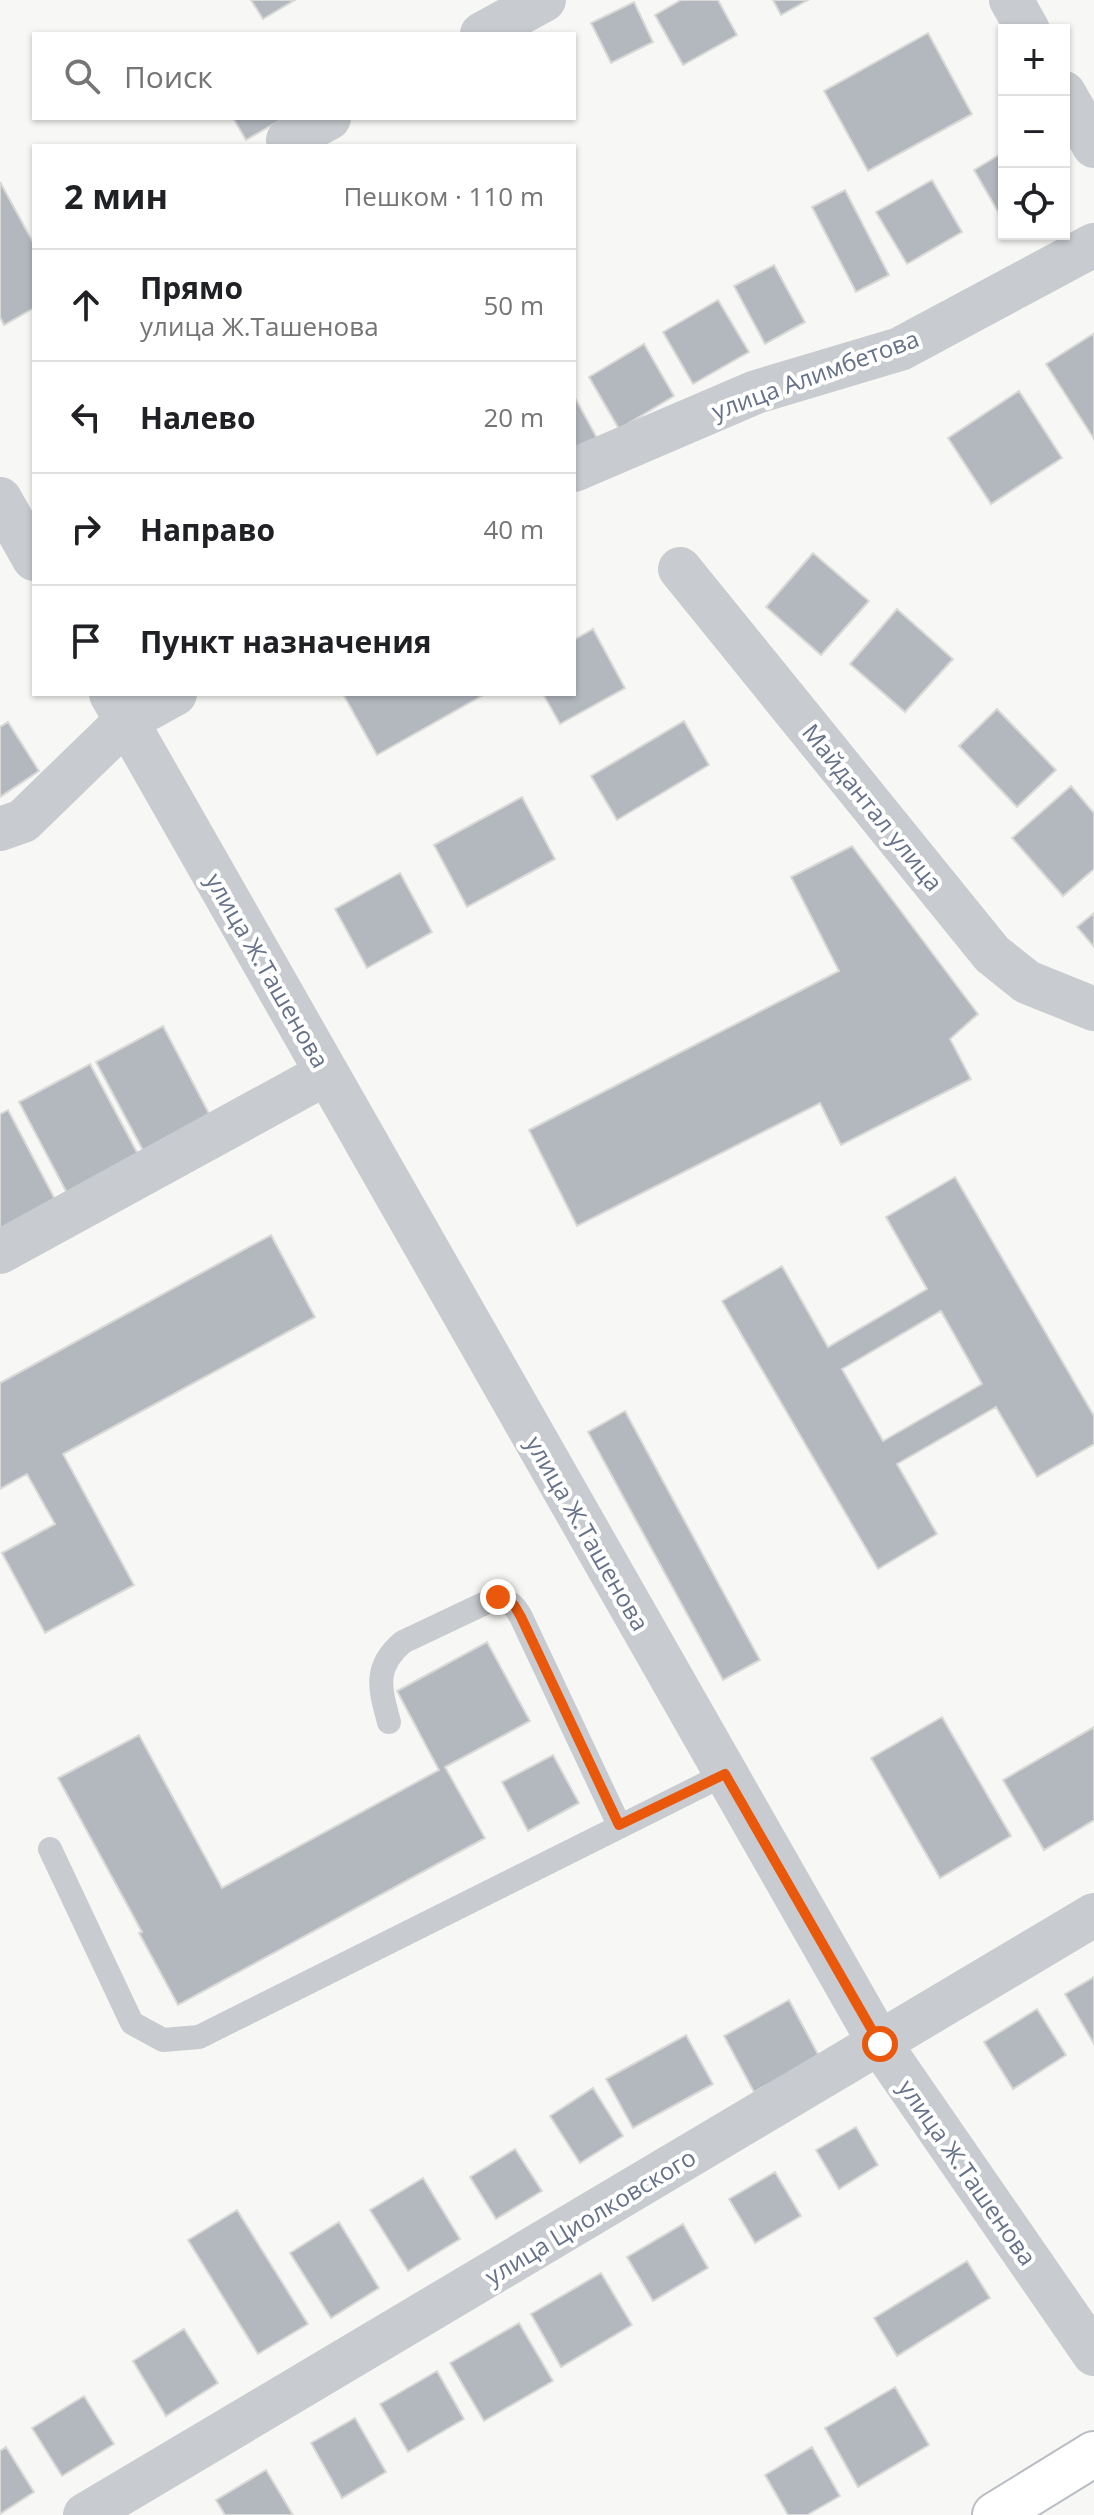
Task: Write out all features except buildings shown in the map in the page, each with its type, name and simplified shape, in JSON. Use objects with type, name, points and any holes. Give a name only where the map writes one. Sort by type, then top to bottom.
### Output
[{"type":"main road","points":[[995,2515],[1094,2454]]},
{"type":"street","points":[[486,32],[544,0]]},
{"type":"street","points":[[1011,0],[1025,24]]},
{"type":"street","points":[[1066,96],[1094,146]]},
{"type":"street","points":[[288,140],[325,120]]},
{"type":"street","name":"улица Алимбетова","points":[[576,469],[756,392],[900,349],[1094,245]]},
{"type":"street","points":[[0,499],[32,555]]},
{"type":"street","name":"Майдантал улица","points":[[680,569],[992,954],[1027,982],[1094,1009]]},
{"type":"street","points":[[0,829],[23,821],[119,708],[167,696]]},
{"type":"street","name":"улица Ж.Ташенова","points":[[119,708],[880,2044],[1094,2354]]},
{"type":"street","points":[[0,1252],[327,1073]]},
{"type":"street","name":"улица Циолковского","points":[[85,2515],[1094,1915]]},
{"type":"lane","points":[[389,1722],[380,1690],[390,1653],[403,1642],[498,1597],[507,1600],[521,1617],[619,1825]]},
{"type":"lane","points":[[50,1849],[132,2023],[163,2040],[180,2040],[199,2037],[725,1774]]},
{"type":"route","points":[[498,1597],[514,1605],[521,1617],[619,1825],[725,1774],[880,2044]]}]
